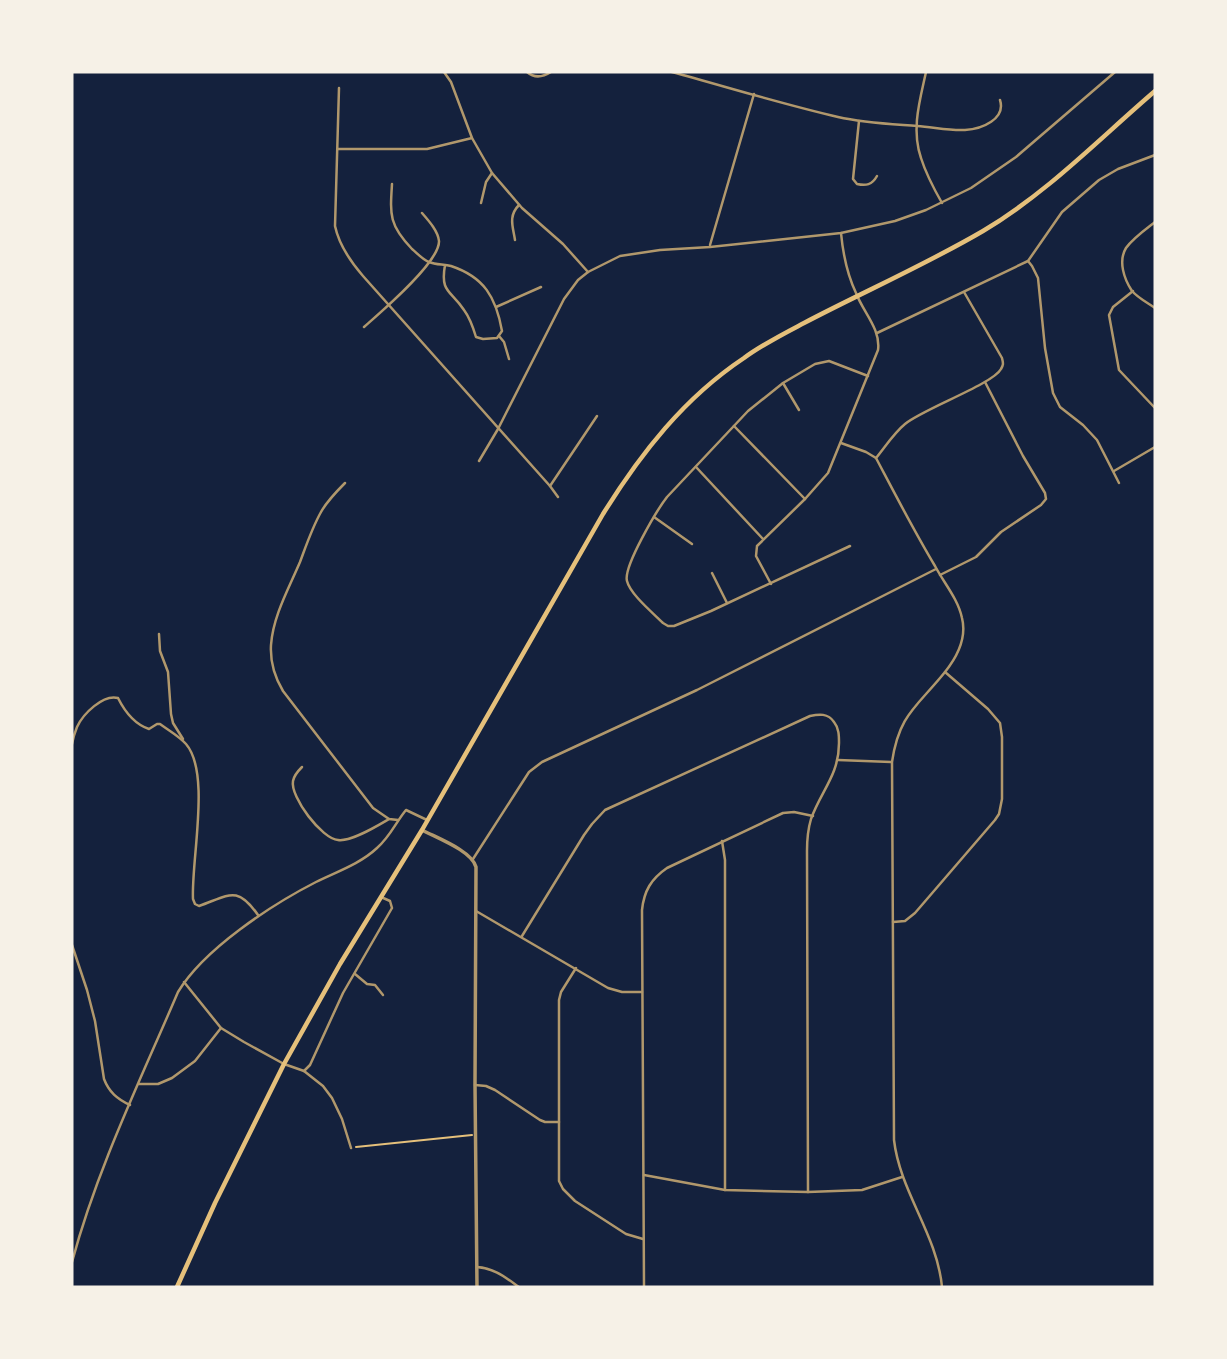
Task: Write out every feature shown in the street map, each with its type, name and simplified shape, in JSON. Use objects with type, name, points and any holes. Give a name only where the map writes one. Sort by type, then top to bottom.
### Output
[{"type":"main road","points":[[177,1287],[284,1064],[340,964],[422,830],[603,514],[626,476],[653,441],[713,380],[773,338],[928,261],[1010,214],[1155,91]]},
{"type":"street","points":[[444,72],[451,82],[472,138],[492,173],[519,205],[563,244],[588,272]]},
{"type":"street","points":[[527,72],[537,77],[551,72]]},
{"type":"street","points":[[672,72],[838,117],[916,126],[964,130],[982,126],[998,116],[1002,107],[1000,100]]},
{"type":"street","points":[[926,72],[916,126],[917,145],[920,158],[942,203]]},
{"type":"street","points":[[479,461],[564,299],[588,272],[620,256],[841,233],[895,221],[942,203],[971,188],[1016,157],[1115,72]]},
{"type":"street","points":[[339,88],[335,218],[337,235],[351,262],[558,497]]},
{"type":"street","points":[[710,247],[754,94]]},
{"type":"street","points":[[859,121],[853,179],[864,186],[873,183],[877,176]]},
{"type":"street","points":[[338,149],[427,149],[472,138]]},
{"type":"street","points":[[877,333],[1028,261],[1062,212],[1099,180],[1118,169],[1155,155]]},
{"type":"street","points":[[481,203],[486,182],[492,173]]},
{"type":"street","points":[[392,184],[393,222],[399,236],[429,262],[445,265],[466,271],[477,278],[492,295],[502,331],[497,338],[476,337],[463,308],[444,284],[445,265]]},
{"type":"street","points":[[516,240],[512,215],[519,205]]},
{"type":"street","points":[[364,327],[412,283],[439,248],[439,237],[422,213]]},
{"type":"street","points":[[1155,222],[1130,243],[1122,262],[1133,291],[1155,307]]},
{"type":"street","points":[[771,583],[756,556],[757,546],[828,473],[878,350],[877,333],[856,296],[848,274],[841,233]]},
{"type":"street","points":[[1028,261],[1038,278],[1045,348],[1053,393],[1060,407],[1092,434],[1119,483]]},
{"type":"street","points":[[496,307],[541,287]]},
{"type":"street","points":[[1133,291],[1115,305],[1109,319],[1121,372],[1155,408]]},
{"type":"street","points":[[876,458],[904,425],[999,372],[1003,363],[964,292]]},
{"type":"street","points":[[499,336],[504,342],[509,359]]},
{"type":"street","points":[[850,546],[683,624],[668,626],[663,623],[633,591],[626,578],[627,569],[667,497],[756,404],[783,383],[815,364],[829,361],[868,376]]},
{"type":"street","points":[[940,575],[976,557],[1001,532],[1041,505],[1045,499],[1041,485],[985,382]]},
{"type":"street","points":[[783,383],[799,410]]},
{"type":"street","points":[[550,486],[597,416]]},
{"type":"street","points":[[734,426],[805,499]]},
{"type":"street","points":[[841,443],[876,458],[963,618],[964,627],[956,657],[906,717],[896,739],[892,762],[895,1152],[902,1177],[930,1237],[942,1287]]},
{"type":"street","points":[[1114,471],[1155,447]]},
{"type":"street","points":[[695,467],[763,539]]},
{"type":"street","points":[[345,483],[320,513],[287,591],[271,643],[272,665],[277,681],[354,785],[373,808],[388,819],[398,820]]},
{"type":"street","points":[[654,517],[692,544]]},
{"type":"street","points":[[473,859],[529,772],[542,762],[697,690],[936,569]]},
{"type":"street","points":[[712,572],[727,603]]},
{"type":"street","points":[[159,634],[160,651],[168,672],[173,723],[191,751],[199,792],[192,895],[195,904],[199,906],[230,895],[239,895],[259,916]]},
{"type":"street","points":[[892,922],[905,921],[915,914],[995,820],[1001,807],[1000,723],[988,709],[945,672]]},
{"type":"street","points":[[72,744],[76,728],[84,715],[113,696],[118,698],[134,721],[141,726],[149,729],[160,724],[185,742]]},
{"type":"street","points":[[522,936],[600,814],[612,806],[814,715],[829,716],[836,725],[839,740],[838,760],[834,775],[813,816],[807,851],[808,1192]]},
{"type":"street","points":[[838,760],[892,762]]},
{"type":"street","points":[[302,766],[293,781],[294,790],[306,814],[330,837],[342,840],[388,819]]},
{"type":"street","points":[[72,1262],[82,1225],[130,1105],[184,982],[216,950],[259,916],[311,884],[370,854],[389,836],[406,810],[427,820]]},
{"type":"street","points":[[644,1287],[643,899],[647,888],[658,874],[722,841],[788,812],[813,816]]},
{"type":"street","points":[[422,830],[473,859],[477,867],[477,1287]]},
{"type":"street","points":[[722,841],[725,860],[725,1190]]},
{"type":"street","points":[[304,1071],[310,1065],[343,993],[392,908],[390,901],[381,897]]},
{"type":"street","points":[[476,911],[615,991],[642,992]]},
{"type":"street","points":[[72,945],[95,1021],[104,1079],[113,1095],[130,1105]]},
{"type":"street","points":[[576,968],[559,1000],[559,1181],[575,1201],[626,1234],[643,1239]]},
{"type":"street","points":[[355,974],[367,984],[375,985],[383,995]]},
{"type":"street","points":[[184,982],[221,1028],[284,1064],[304,1071],[317,1081],[332,1098],[351,1148]]},
{"type":"street","points":[[139,1084],[158,1084],[172,1078],[195,1061],[221,1028]]},
{"type":"street","points":[[475,1085],[495,1090],[545,1122],[559,1122]]},
{"type":"street","points":[[644,1175],[725,1190],[808,1192],[862,1190],[902,1177]]},
{"type":"street","points":[[477,1267],[495,1271],[519,1287]]},
{"type":"path","points":[[351,1148],[476,1135]]}]
